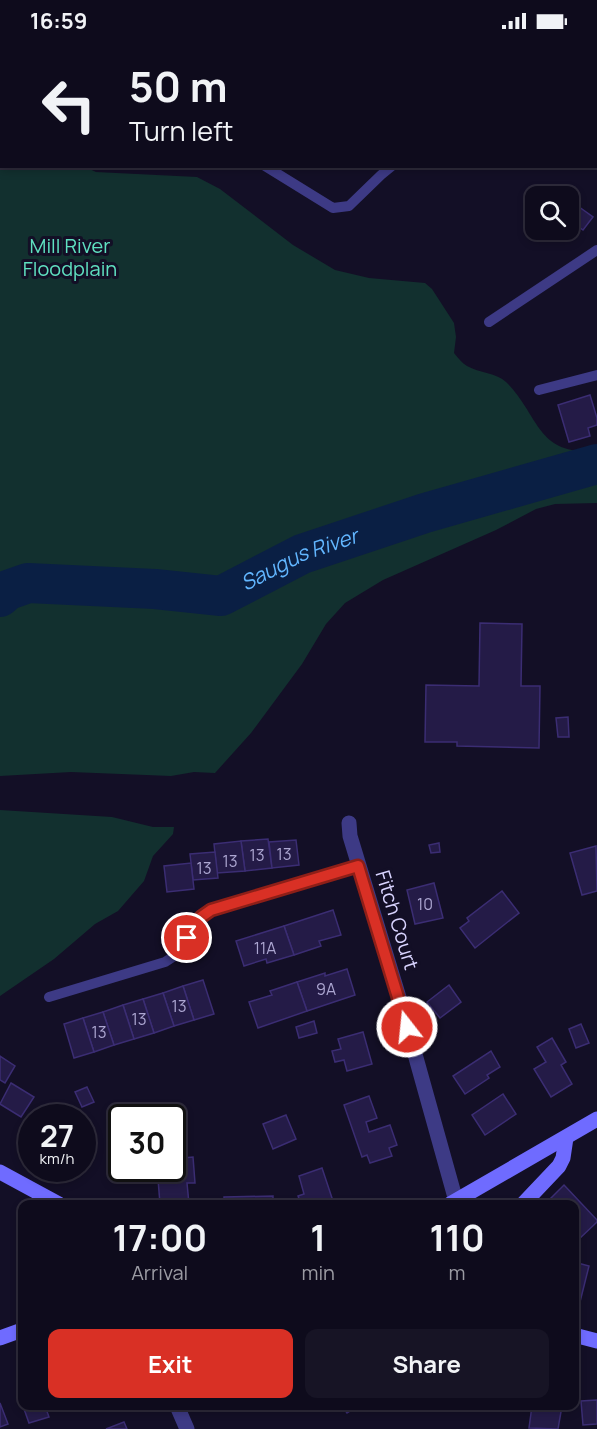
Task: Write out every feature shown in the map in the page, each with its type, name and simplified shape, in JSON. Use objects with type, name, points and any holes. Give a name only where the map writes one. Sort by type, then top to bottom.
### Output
[{"type":"main road","points":[[458,1200],[597,1119]]},
{"type":"main road","points":[[527,1200],[560,1166],[566,1138]]},
{"type":"main road","points":[[0,1172],[52,1200]]},
{"type":"main road","points":[[0,1338],[18,1331]]},
{"type":"main road","points":[[579,1336],[597,1341]]},
{"type":"street","name":"Fitch Court","points":[[349,823],[358,866],[401,1004],[452,1200]]},
{"type":"street","points":[[179,1410],[187,1429]]},
{"type":"lane","points":[[268,168],[333,208],[349,206],[390,168]]},
{"type":"lane","points":[[489,322],[597,250]]},
{"type":"lane","points":[[538,390],[597,375]]},
{"type":"lane","points":[[49,996],[165,962],[179,952],[201,917],[211,910],[358,866]]},
{"type":"green space","name":"Mill River Floodplain","points":[[0,168],[87,168],[96,172],[197,177],[220,189],[293,245],[335,270],[369,278],[425,283],[432,289],[454,323],[456,337],[454,353],[462,362],[506,382],[517,394],[541,431],[551,440],[562,447],[577,451],[597,450],[597,503],[555,504],[536,509],[496,530],[383,580],[345,603],[326,624],[302,664],[251,733],[215,773],[194,772],[171,776],[71,772],[0,776]]},
{"type":"green space","points":[[0,810],[112,817],[153,827],[174,827],[173,834],[153,856],[144,881],[118,911],[95,924],[54,959],[0,996]]},
{"type":"building","points":[[579,207],[593,217],[583,230],[579,227]]},
{"type":"building","points":[[590,395],[597,425],[588,428],[590,436],[569,442],[558,405]]},
{"type":"building","points":[[480,623],[522,624],[521,686],[540,686],[539,748],[457,746],[457,742],[425,742],[426,685],[479,686]]},
{"type":"building","points":[[568,717],[569,737],[558,737],[556,718]]},
{"type":"building","points":[[268,839],[272,868],[245,871],[241,841]]},
{"type":"building","points":[[296,840],[299,865],[272,868],[269,842]]},
{"type":"building","points":[[241,841],[245,871],[217,873],[214,844]]},
{"type":"building","points":[[439,843],[440,852],[431,853],[429,845]]},
{"type":"building","points":[[596,846],[597,891],[582,895],[570,853]]},
{"type":"building","points":[[215,852],[218,878],[193,880],[190,854]]},
{"type":"building","points":[[191,863],[194,889],[167,892],[164,866]]},
{"type":"building","points":[[434,883],[443,918],[415,924],[407,890]]},
{"type":"building","points":[[502,891],[519,913],[475,948],[460,928],[469,921],[467,918]]},
{"type":"building","points":[[333,910],[341,935],[319,941],[321,946],[294,955],[284,926]]},
{"type":"building","points":[[284,926],[294,955],[267,963],[266,959],[244,966],[236,941]]},
{"type":"building","points":[[347,969],[355,995],[307,1011],[297,982]]},
{"type":"building","points":[[203,980],[214,1014],[194,1020],[183,986]]},
{"type":"building","points":[[297,982],[307,1011],[258,1028],[249,1002],[272,995],[270,991]]},
{"type":"building","points":[[449,985],[461,1002],[440,1018],[427,1002]]},
{"type":"building","points":[[183,986],[194,1020],[174,1026],[163,993]]},
{"type":"building","points":[[163,993],[174,1026],[154,1033],[143,999]]},
{"type":"building","points":[[143,999],[154,1033],[134,1039],[123,1005]]},
{"type":"building","points":[[123,1005],[134,1039],[114,1045],[103,1012]]},
{"type":"building","points":[[103,1012],[114,1045],[94,1052],[83,1018]]},
{"type":"building","points":[[83,1018],[94,1052],[74,1058],[64,1024]]},
{"type":"building","points":[[314,1021],[317,1033],[299,1038],[296,1027]]},
{"type":"building","points":[[581,1024],[589,1043],[576,1048],[569,1029]]},
{"type":"building","points":[[363,1032],[372,1064],[347,1071],[344,1060],[335,1062],[332,1051],[341,1049],[338,1039]]},
{"type":"building","points":[[552,1038],[566,1062],[561,1065],[572,1084],[551,1097],[534,1069],[546,1062],[537,1047]]},
{"type":"building","points":[[491,1051],[500,1067],[487,1075],[489,1078],[465,1094],[453,1076]]},
{"type":"building","points":[[0,1056],[15,1066],[5,1083],[0,1080]]},
{"type":"building","points":[[11,1083],[34,1097],[29,1104],[18,1104],[18,1115],[0,1104]]},
{"type":"building","points":[[87,1087],[94,1102],[81,1104],[75,1092]]},
{"type":"building","points":[[503,1094],[516,1114],[485,1135],[472,1115]]},
{"type":"building","points":[[369,1096],[377,1118],[366,1122],[369,1132],[390,1125],[397,1145],[389,1148],[392,1156],[370,1163],[367,1155],[362,1157],[344,1105]]},
{"type":"building","points":[[286,1115],[296,1139],[273,1149],[263,1124]]},
{"type":"building","points":[[193,1157],[195,1183],[187,1183],[189,1200],[160,1200],[158,1182],[186,1182],[186,1158]]},
{"type":"building","points":[[322,1168],[333,1200],[300,1200],[298,1196],[304,1194],[299,1176]]},
{"type":"building","points":[[564,1185],[578,1200],[549,1200]]},
{"type":"building","points":[[273,1196],[273,1200],[224,1200],[224,1197]]},
{"type":"building","points":[[579,1201],[597,1220],[579,1239]]},
{"type":"building","points":[[579,1263],[589,1266],[579,1302]]},
{"type":"building","points":[[597,1400],[597,1424],[583,1425],[581,1401]]},
{"type":"building","points":[[0,1403],[8,1424],[0,1427]]},
{"type":"building","points":[[24,1410],[46,1410],[49,1417],[29,1423]]},
{"type":"building","points":[[531,1410],[561,1410],[558,1429],[529,1428]]},
{"type":"building","points":[[124,1422],[127,1429],[106,1429]]},
{"type":"waterway","name":"Saugus River","points":[[0,597],[8,590],[28,583],[155,589],[221,596],[302,554],[425,513],[597,464]]},
{"type":"route","points":[[187,938],[201,917],[211,910],[358,866],[407,1027]]}]
